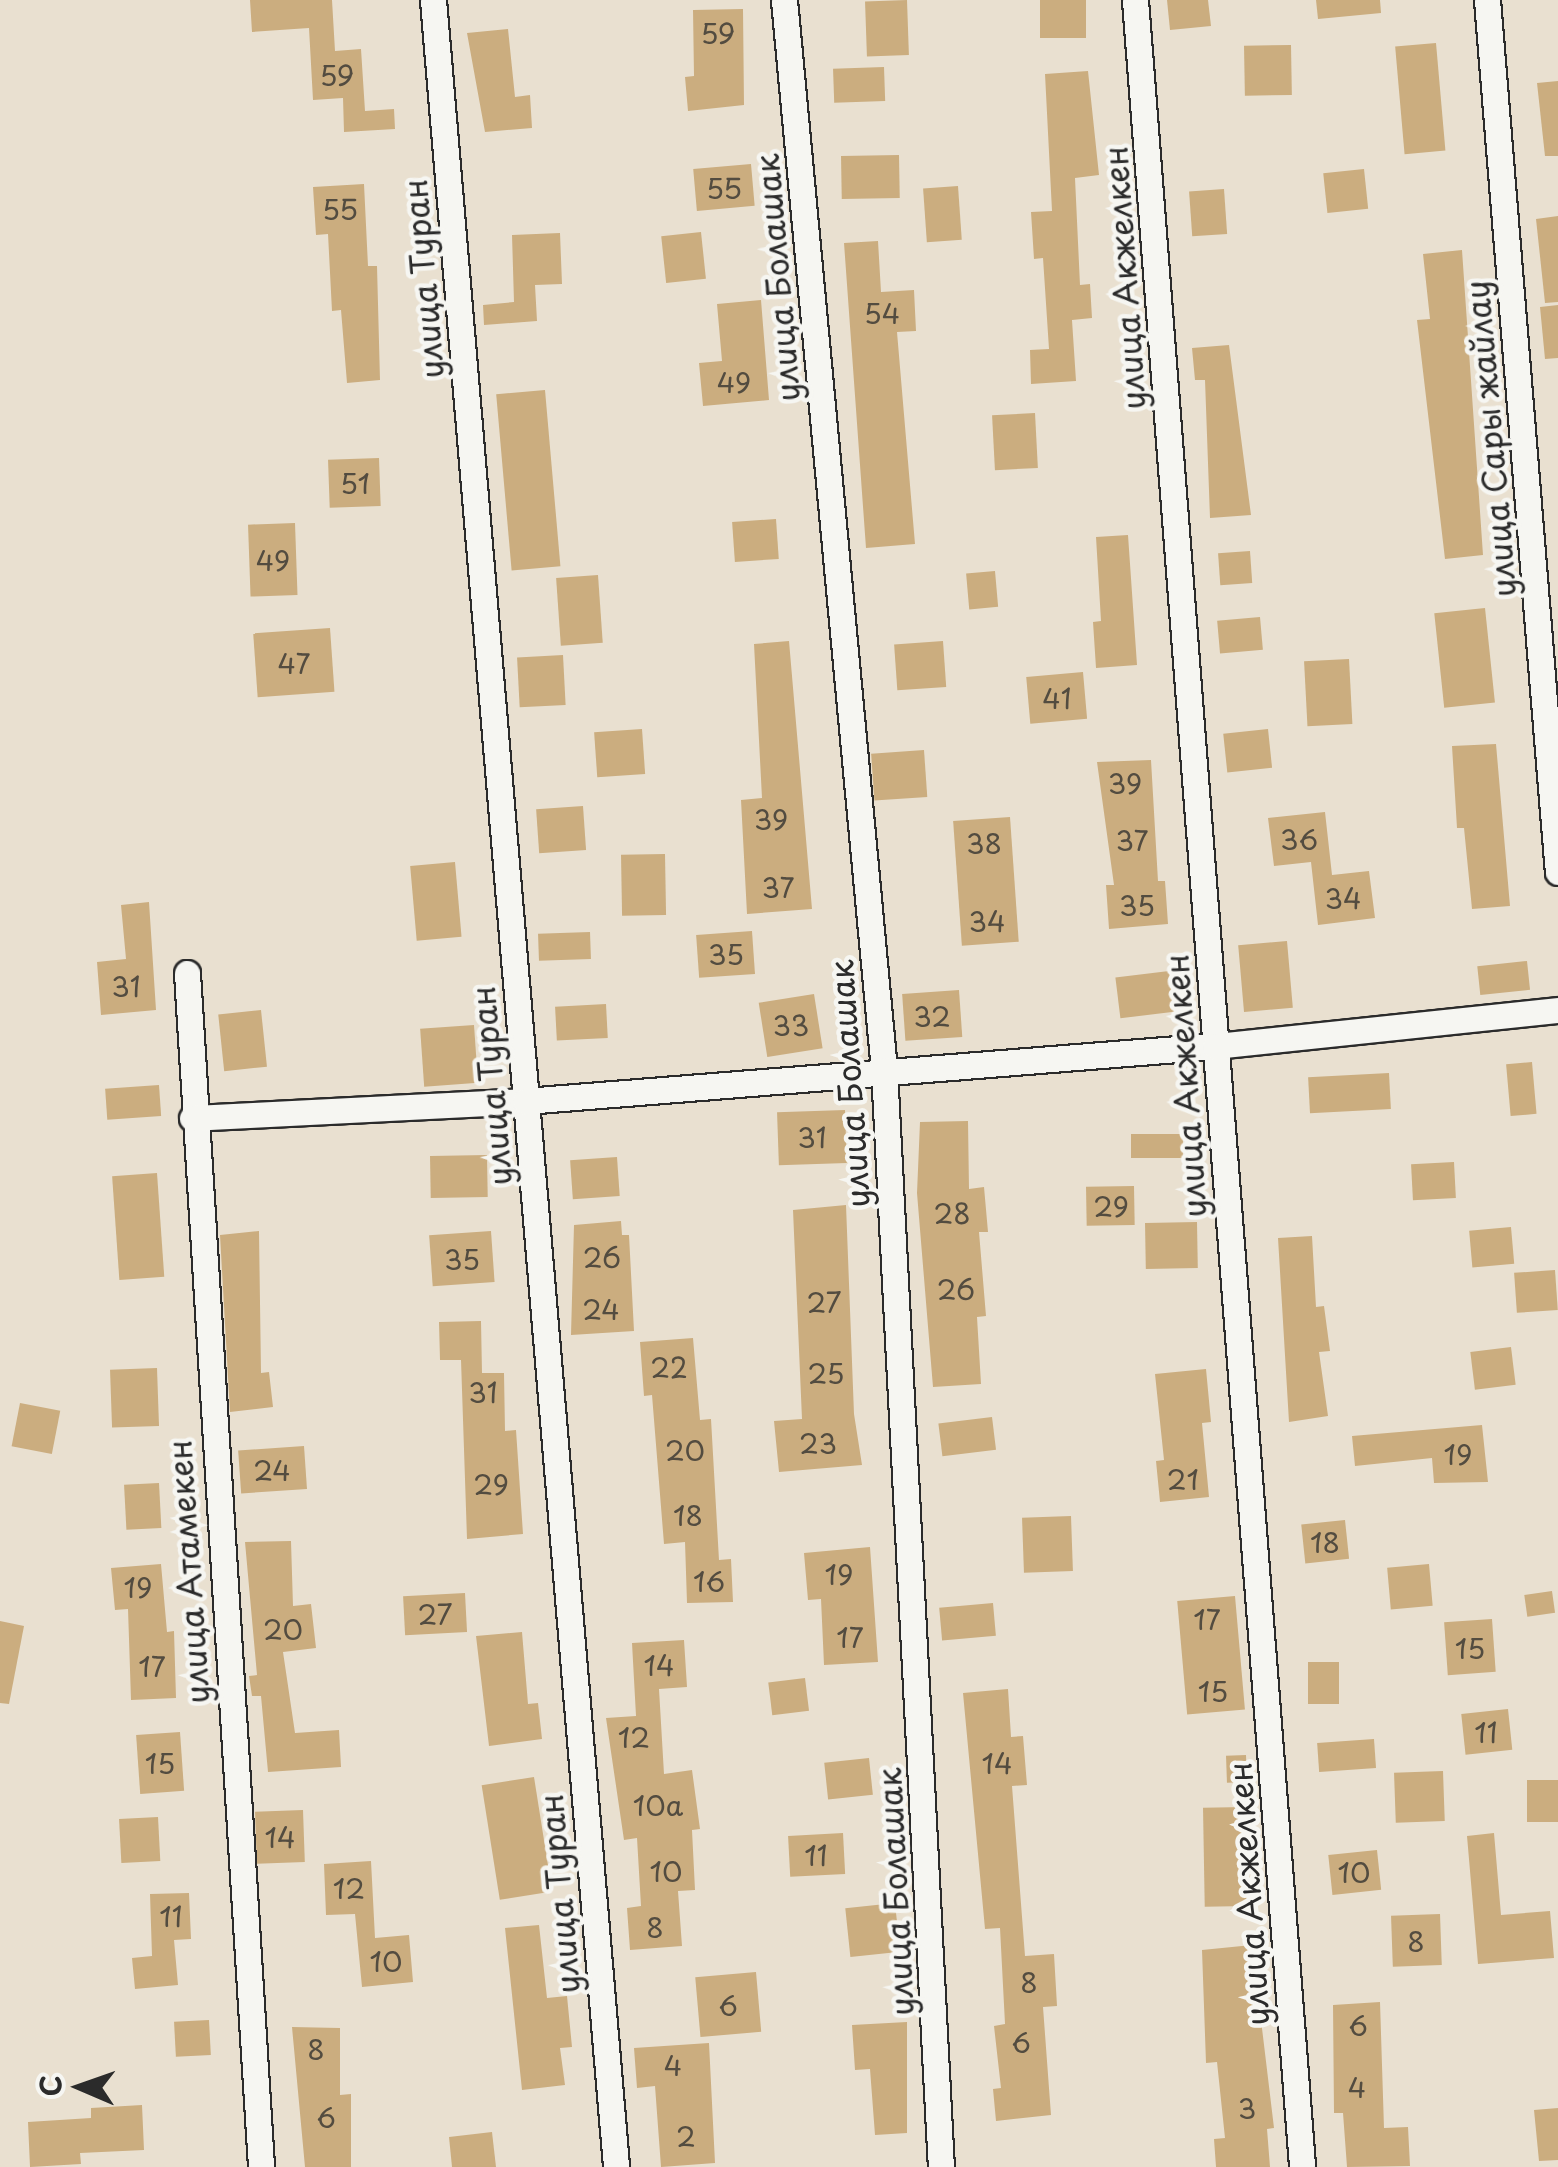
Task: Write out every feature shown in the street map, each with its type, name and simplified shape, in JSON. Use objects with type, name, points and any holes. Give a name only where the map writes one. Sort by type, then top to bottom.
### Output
[{"type":"street","name":"улица Туран","points":[[434,0],[616,2167]]},
{"type":"street","name":"улица Болашак","points":[[784,0],[884,1070],[941,2167]]},
{"type":"street","name":"улица Акжелкен","points":[[1135,0],[1302,2167]]},
{"type":"street","name":"улица Сары жайлау","points":[[1486,0],[1558,872]]},
{"type":"street","name":"улица Атамекен","points":[[187,973],[192,1118],[261,2167]]},
{"type":"street","points":[[192,1118],[525,1101],[1214,1046],[1558,1010]]},
{"type":"building","points":[[250,0],[332,0],[335,51],[361,49],[365,111],[394,109],[395,129],[344,132],[343,98],[313,100],[309,28],[252,32]]},
{"type":"building","points":[[907,0],[909,55],[867,56],[865,1]]},
{"type":"building","points":[[1040,0],[1086,0],[1086,38],[1040,38]]},
{"type":"building","points":[[1167,0],[1208,0],[1211,26],[1170,30]]},
{"type":"building","points":[[1316,0],[1380,0],[1381,13],[1318,19]]},
{"type":"building","points":[[743,9],[744,105],[688,111],[685,77],[694,76],[693,10]]},
{"type":"building","points":[[508,29],[515,97],[530,95],[532,128],[485,132],[467,33]]},
{"type":"building","points":[[1436,43],[1445,151],[1405,154],[1395,47]]},
{"type":"building","points":[[1291,45],[1292,95],[1245,96],[1244,46]]},
{"type":"building","points":[[884,67],[885,101],[834,103],[833,69]]},
{"type":"building","points":[[1088,71],[1099,175],[1075,178],[1080,285],[1090,284],[1092,318],[1072,320],[1076,381],[1031,384],[1030,350],[1049,349],[1043,258],[1034,259],[1031,212],[1052,211],[1045,74]]},
{"type":"building","points":[[1558,81],[1558,156],[1545,156],[1537,83]]},
{"type":"building","points":[[899,155],[900,198],[842,199],[841,156]]},
{"type":"building","points":[[751,164],[755,206],[697,211],[693,169]]},
{"type":"building","points":[[1364,169],[1368,209],[1327,213],[1323,173]]},
{"type":"building","points":[[364,184],[368,266],[377,266],[380,380],[347,383],[341,310],[332,311],[328,234],[316,235],[313,187]]},
{"type":"building","points":[[958,186],[962,240],[927,242],[923,188]]},
{"type":"building","points":[[1224,189],[1227,234],[1192,236],[1189,191]]},
{"type":"building","points":[[1558,216],[1558,302],[1545,303],[1536,219]]},
{"type":"building","points":[[701,232],[706,279],[666,283],[661,236]]},
{"type":"building","points":[[560,233],[562,284],[535,285],[537,321],[484,325],[483,305],[514,302],[512,235]]},
{"type":"building","points":[[878,241],[881,292],[914,290],[916,331],[897,332],[915,544],[866,548],[844,243]]},
{"type":"building","points":[[1462,250],[1483,555],[1445,559],[1417,320],[1430,319],[1423,254]]},
{"type":"building","points":[[761,300],[769,400],[703,406],[699,363],[722,361],[717,304]]},
{"type":"building","points":[[1558,305],[1558,358],[1545,359],[1540,307]]},
{"type":"building","points":[[1229,345],[1251,515],[1210,518],[1205,380],[1195,380],[1192,348]]},
{"type":"building","points":[[545,390],[560,566],[512,571],[496,394]]},
{"type":"building","points":[[1035,413],[1038,468],[995,470],[992,415]]},
{"type":"building","points":[[379,458],[381,506],[330,508],[328,460]]},
{"type":"building","points":[[776,519],[779,559],[735,562],[732,522]]},
{"type":"building","points":[[295,523],[298,595],[251,597],[248,525]]},
{"type":"building","points":[[1128,535],[1137,665],[1096,668],[1093,622],[1101,621],[1096,537]]},
{"type":"building","points":[[1250,551],[1252,583],[1220,585],[1218,553]]},
{"type":"building","points":[[995,571],[998,607],[969,609],[966,574]]},
{"type":"building","points":[[598,575],[603,643],[561,646],[556,578]]},
{"type":"building","points":[[1485,608],[1495,702],[1444,708],[1434,613]]},
{"type":"building","points":[[1260,617],[1263,650],[1220,654],[1217,621]]},
{"type":"building","points":[[330,628],[334,692],[258,697],[253,633]]},
{"type":"building","points":[[789,641],[812,909],[747,914],[741,800],[762,798],[754,644]]},
{"type":"building","points":[[943,641],[946,687],[897,690],[894,644]]},
{"type":"building","points":[[563,655],[566,705],[520,707],[517,657]]},
{"type":"building","points":[[1349,659],[1352,724],[1307,726],[1304,661]]},
{"type":"building","points":[[1083,672],[1087,719],[1030,724],[1026,677]]},
{"type":"building","points":[[642,729],[645,774],[597,777],[594,732]]},
{"type":"building","points":[[1268,729],[1272,768],[1227,772],[1223,734]]},
{"type":"building","points":[[1496,744],[1510,906],[1472,909],[1464,828],[1457,828],[1452,746]]},
{"type":"building","points":[[924,750],[927,797],[874,801],[871,754]]},
{"type":"building","points":[[1151,760],[1158,881],[1165,881],[1168,924],[1109,929],[1106,885],[1114,885],[1097,762]]},
{"type":"building","points":[[583,806],[586,850],[539,853],[536,809]]},
{"type":"building","points":[[1325,812],[1332,875],[1369,871],[1375,918],[1318,925],[1311,862],[1274,866],[1268,818]]},
{"type":"building","points":[[1010,817],[1019,942],[962,946],[953,821]]},
{"type":"building","points":[[665,854],[666,915],[622,916],[621,855]]},
{"type":"building","points":[[455,862],[462,937],[417,941],[410,866]]},
{"type":"building","points":[[149,902],[156,1010],[101,1015],[97,962],[126,959],[121,905]]},
{"type":"building","points":[[752,931],[755,974],[699,978],[696,935]]},
{"type":"building","points":[[590,932],[591,959],[539,961],[538,934]]},
{"type":"building","points":[[1287,941],[1293,1008],[1244,1012],[1238,945]]},
{"type":"building","points":[[1527,961],[1530,990],[1480,995],[1477,966]]},
{"type":"building","points":[[1169,971],[1174,1012],[1120,1018],[1115,978]]},
{"type":"building","points":[[959,990],[962,1037],[905,1041],[902,994]]},
{"type":"building","points":[[814,994],[823,1048],[767,1057],[759,1003]]},
{"type":"building","points":[[606,1004],[608,1038],[557,1041],[555,1007]]},
{"type":"building","points":[[261,1010],[267,1067],[224,1071],[218,1014]]},
{"type":"building","points":[[474,1025],[478,1083],[424,1087],[420,1029]]},
{"type":"building","points":[[1532,1062],[1537,1114],[1511,1116],[1506,1064]]},
{"type":"building","points":[[1389,1073],[1391,1109],[1310,1113],[1308,1077]]},
{"type":"building","points":[[159,1085],[161,1116],[107,1120],[105,1089]]},
{"type":"building","points":[[845,1110],[847,1163],[779,1165],[777,1112]]},
{"type":"building","points":[[968,1121],[969,1189],[984,1187],[988,1232],[979,1232],[986,1316],[977,1317],[981,1384],[933,1387],[917,1193],[920,1122]]},
{"type":"building","points":[[1131,1134],[1183,1134],[1183,1158],[1131,1158]]},
{"type":"building","points":[[487,1155],[488,1197],[431,1198],[430,1156]]},
{"type":"building","points":[[617,1157],[620,1196],[573,1199],[570,1160]]},
{"type":"building","points":[[1454,1162],[1456,1198],[1413,1200],[1411,1164]]},
{"type":"building","points":[[157,1173],[164,1277],[119,1280],[112,1176]]},
{"type":"building","points":[[1134,1186],[1135,1225],[1087,1226],[1086,1187]]},
{"type":"building","points":[[846,1205],[854,1414],[862,1465],[779,1472],[774,1421],[802,1419],[793,1210]]},
{"type":"building","points":[[621,1221],[622,1235],[629,1235],[634,1331],[571,1335],[574,1225]]},
{"type":"building","points":[[1197,1222],[1198,1268],[1146,1269],[1145,1223]]},
{"type":"building","points":[[1511,1227],[1514,1264],[1472,1268],[1469,1231]]},
{"type":"building","points":[[259,1231],[261,1373],[269,1372],[273,1407],[230,1412],[220,1235]]},
{"type":"building","points":[[491,1231],[495,1282],[433,1286],[429,1235]]},
{"type":"building","points":[[1312,1236],[1316,1307],[1324,1306],[1330,1351],[1319,1352],[1328,1416],[1289,1422],[1278,1238]]},
{"type":"building","points":[[1555,1270],[1558,1310],[1517,1313],[1514,1273]]},
{"type":"building","points":[[481,1321],[482,1373],[504,1373],[505,1431],[516,1430],[523,1534],[467,1539],[461,1360],[440,1360],[439,1322]]},
{"type":"building","points":[[693,1338],[700,1420],[711,1419],[719,1560],[731,1559],[733,1602],[687,1603],[685,1542],[664,1544],[652,1395],[644,1396],[640,1342]]},
{"type":"building","points":[[1511,1347],[1516,1385],[1475,1390],[1470,1352]]},
{"type":"building","points":[[157,1368],[159,1426],[112,1428],[110,1370]]},
{"type":"building","points":[[1206,1369],[1211,1422],[1202,1423],[1209,1497],[1160,1502],[1156,1461],[1164,1460],[1155,1374]]},
{"type":"building","points":[[20,1403],[60,1411],[52,1454],[12,1446]]},
{"type":"building","points":[[992,1417],[996,1450],[942,1456],[938,1424]]},
{"type":"building","points":[[1482,1425],[1488,1482],[1434,1483],[1432,1458],[1355,1466],[1352,1436]]},
{"type":"building","points":[[304,1446],[307,1489],[241,1493],[238,1451]]},
{"type":"building","points":[[159,1483],[161,1528],[126,1530],[124,1485]]},
{"type":"building","points":[[1071,1516],[1073,1571],[1024,1573],[1022,1518]]},
{"type":"building","points":[[1345,1520],[1349,1559],[1305,1563],[1301,1525]]},
{"type":"building","points":[[291,1541],[293,1606],[311,1604],[316,1648],[283,1652],[295,1733],[339,1730],[341,1767],[268,1772],[261,1696],[252,1696],[249,1676],[257,1675],[245,1542]]},
{"type":"building","points":[[870,1547],[878,1662],[824,1665],[821,1599],[808,1600],[804,1553]]},
{"type":"building","points":[[161,1564],[167,1632],[174,1631],[176,1698],[131,1700],[128,1609],[115,1610],[111,1568]]},
{"type":"building","points":[[1429,1564],[1433,1606],[1391,1610],[1387,1568]]},
{"type":"building","points":[[1552,1591],[1555,1613],[1527,1617],[1524,1595]]},
{"type":"building","points":[[465,1593],[467,1632],[405,1635],[403,1596]]},
{"type":"building","points":[[1235,1596],[1245,1710],[1187,1715],[1177,1601]]},
{"type":"building","points":[[993,1603],[996,1636],[942,1641],[939,1608]]},
{"type":"building","points":[[1492,1619],[1496,1672],[1448,1675],[1444,1622]]},
{"type":"building","points":[[0,1621],[24,1626],[9,1704],[0,1703]]},
{"type":"building","points":[[522,1632],[528,1704],[538,1703],[542,1739],[489,1746],[476,1636]]},
{"type":"building","points":[[684,1640],[687,1687],[659,1689],[664,1774],[692,1770],[700,1829],[692,1830],[695,1890],[678,1891],[682,1946],[630,1950],[627,1908],[641,1906],[637,1838],[624,1840],[606,1718],[636,1716],[632,1643]]},
{"type":"building","points":[[1308,1662],[1339,1662],[1339,1704],[1308,1704]]},
{"type":"building","points":[[805,1678],[809,1711],[772,1715],[768,1683]]},
{"type":"building","points":[[1008,1689],[1011,1737],[1023,1736],[1027,1785],[1012,1786],[1025,1956],[1054,1954],[1057,2006],[1043,2007],[1051,2115],[996,2121],[993,2089],[1001,2088],[994,2026],[1005,2024],[1000,1928],[985,1929],[963,1693]]},
{"type":"building","points":[[1508,1709],[1512,1750],[1466,1755],[1461,1714]]},
{"type":"building","points":[[180,1732],[184,1791],[140,1794],[136,1735]]},
{"type":"building","points":[[1374,1739],[1376,1768],[1319,1772],[1317,1743]]},
{"type":"building","points":[[1246,1755],[1247,1782],[1227,1783],[1226,1756]]},
{"type":"building","points":[[869,1758],[873,1795],[828,1800],[824,1763]]},
{"type":"building","points":[[1443,1771],[1445,1821],[1396,1823],[1394,1773]]},
{"type":"building","points":[[534,1777],[552,1892],[500,1900],[482,1785]]},
{"type":"building","points":[[1527,1780],[1558,1780],[1558,1822],[1527,1822]]},
{"type":"building","points":[[1245,1807],[1247,1906],[1205,1907],[1203,1808]]},
{"type":"building","points":[[303,1810],[305,1862],[257,1864],[255,1812]]},
{"type":"building","points":[[158,1817],[160,1861],[121,1863],[119,1819]]},
{"type":"building","points":[[843,1833],[845,1874],[790,1877],[788,1836]]},
{"type":"building","points":[[1494,1833],[1501,1915],[1550,1911],[1554,1958],[1478,1964],[1467,1836]]},
{"type":"building","points":[[1377,1850],[1381,1890],[1332,1895],[1328,1855]]},
{"type":"building","points":[[371,1861],[375,1938],[409,1935],[413,1982],[362,1987],[355,1914],[326,1915],[324,1864]]},
{"type":"building","points":[[189,1893],[191,1939],[174,1940],[178,1985],[135,1989],[132,1958],[152,1956],[150,1894]]},
{"type":"building","points":[[895,1903],[900,1952],[850,1957],[845,1908]]},
{"type":"building","points":[[1440,1914],[1442,1965],[1393,1967],[1391,1916]]},
{"type":"building","points":[[539,1925],[547,1998],[567,1996],[572,2047],[560,2048],[565,2085],[522,2090],[505,1928]]},
{"type":"building","points":[[1252,1945],[1274,2128],[1267,2129],[1270,2167],[1216,2167],[1214,2139],[1225,2138],[1217,2062],[1206,2063],[1202,1950]]},
{"type":"building","points":[[756,1972],[761,2032],[700,2037],[695,1977]]},
{"type":"building","points":[[1380,2002],[1384,2128],[1408,2127],[1410,2166],[1347,2167],[1343,2113],[1334,2113],[1333,2005]]},
{"type":"building","points":[[209,2020],[211,2055],[176,2057],[174,2022]]},
{"type":"building","points":[[907,2022],[907,2133],[875,2135],[870,2069],[855,2070],[852,2025]]},
{"type":"building","points":[[292,2027],[340,2028],[340,2095],[351,2094],[351,2167],[305,2167]]},
{"type":"building","points":[[709,2043],[715,2163],[661,2167],[655,2086],[637,2088],[634,2048]]},
{"type":"building","points":[[142,2105],[144,2150],[80,2153],[81,2164],[30,2167],[28,2122],[91,2118],[91,2108]]},
{"type":"building","points":[[1558,2108],[1558,2160],[1539,2161],[1534,2110]]},
{"type":"building","points":[[492,2132],[496,2167],[452,2167],[449,2137]]}]
